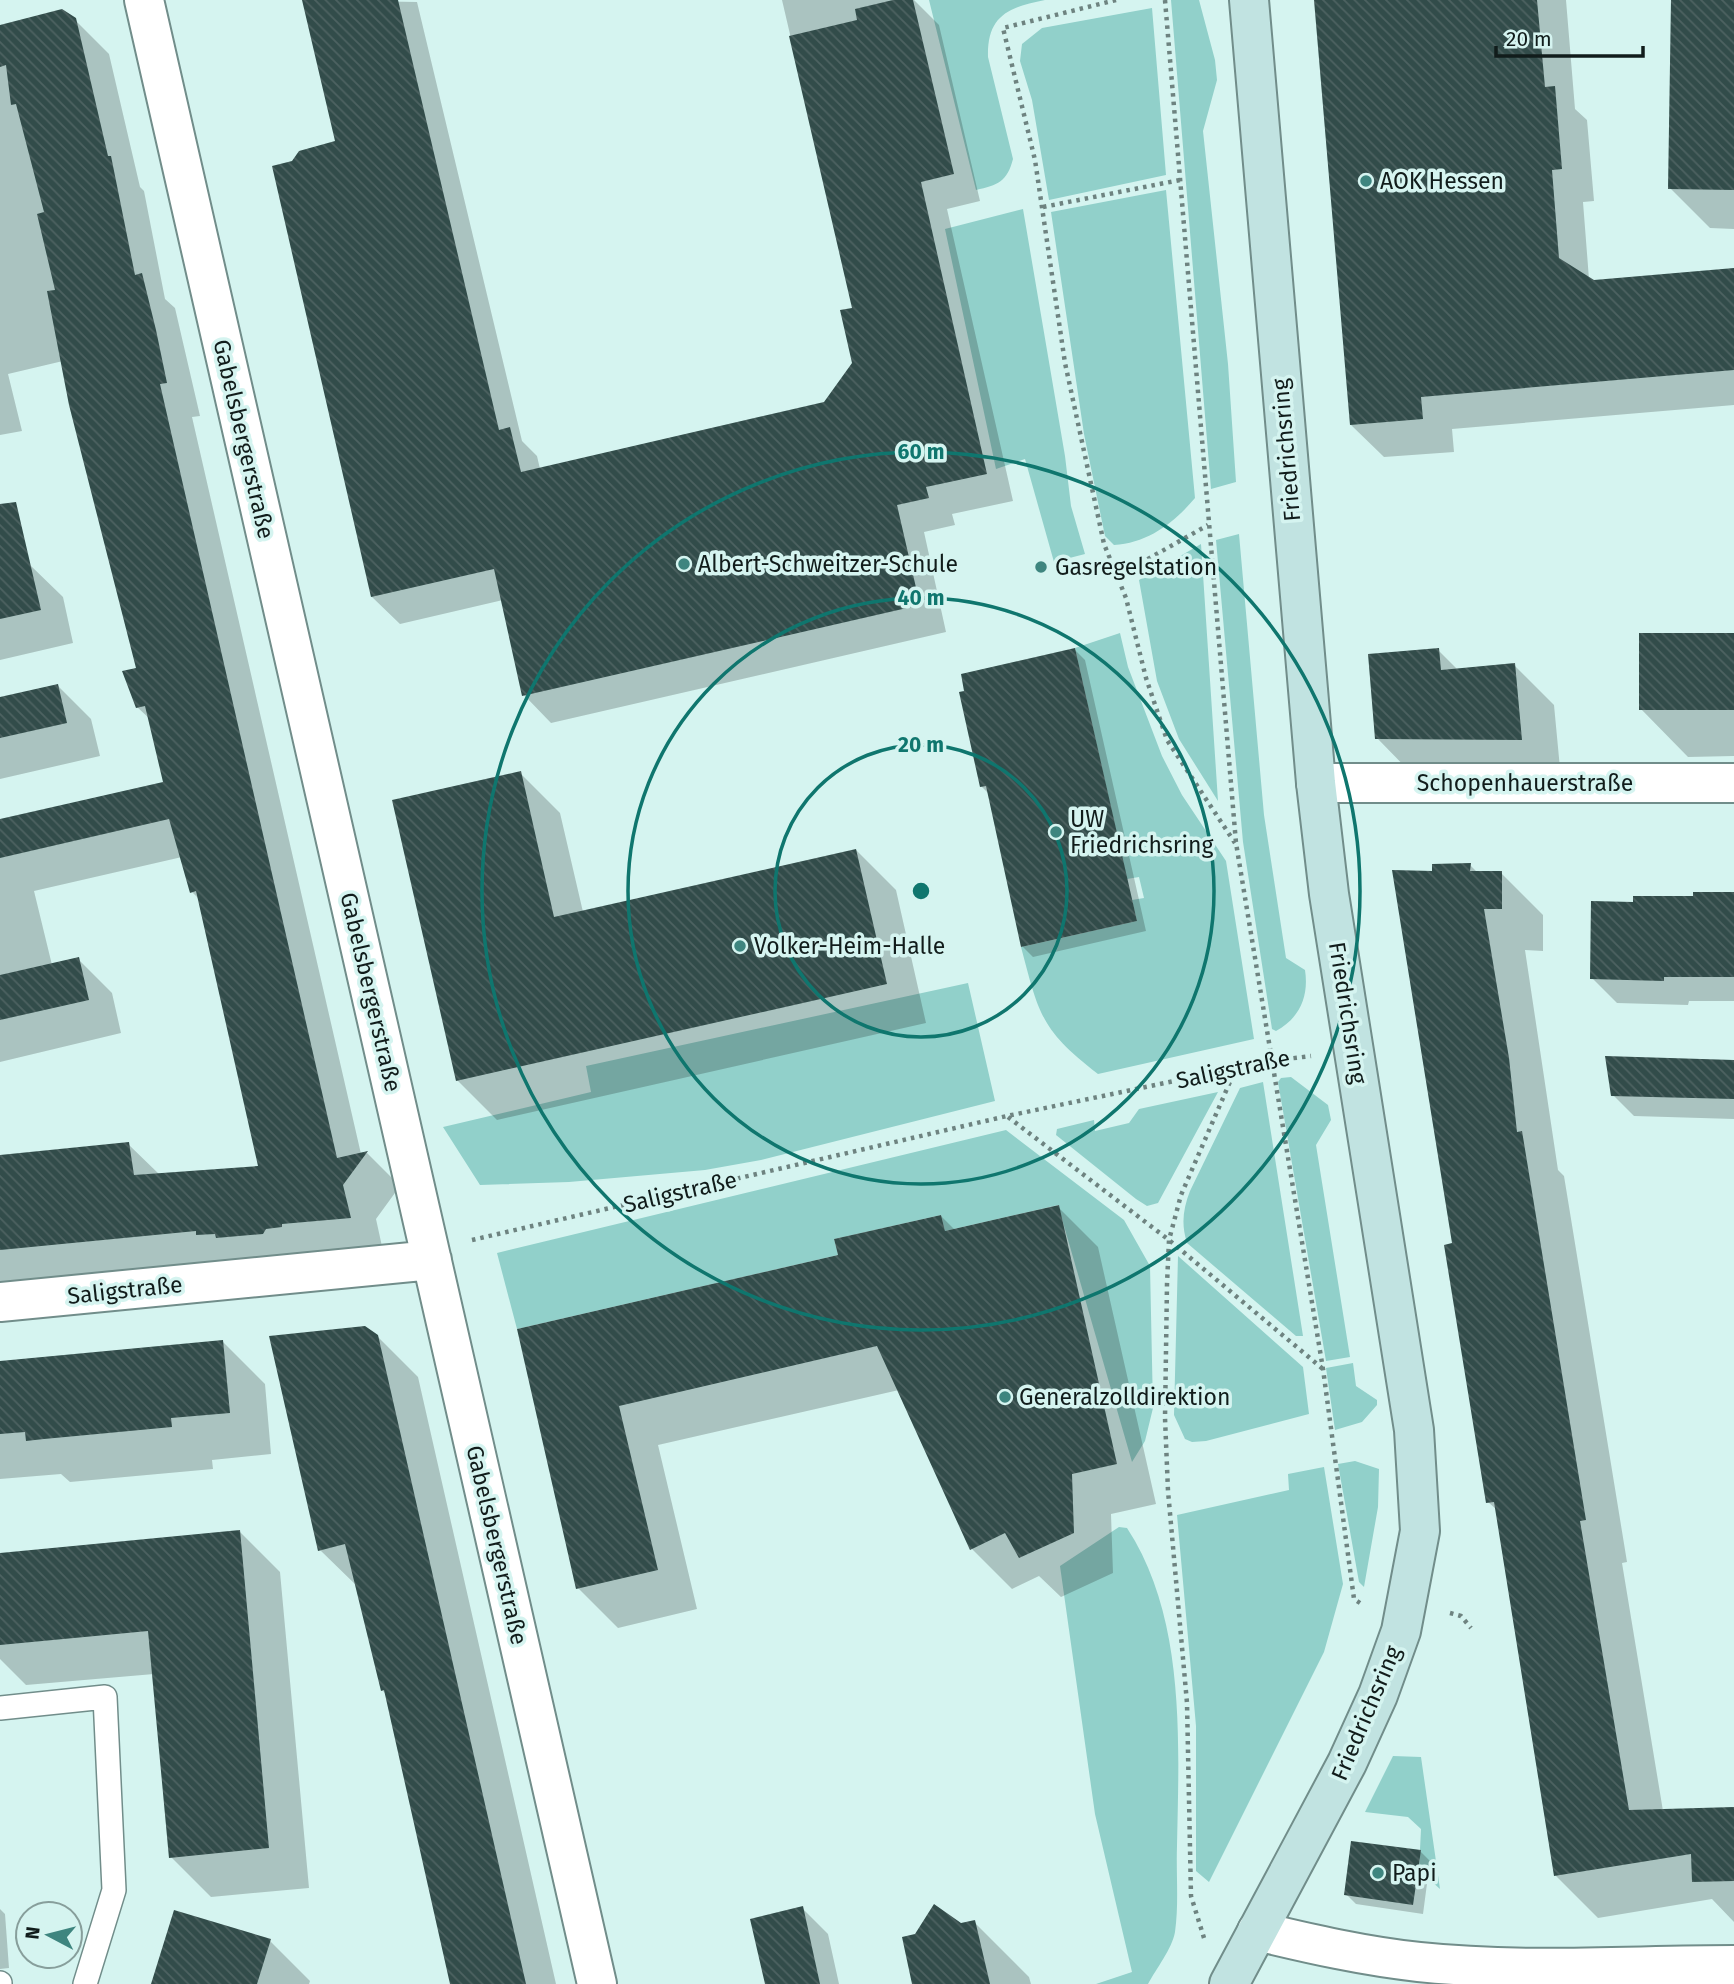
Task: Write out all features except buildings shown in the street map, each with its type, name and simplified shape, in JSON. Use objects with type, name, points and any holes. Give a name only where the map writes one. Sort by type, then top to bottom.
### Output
[{"type":"street","name":"Gabelsbergerstraße","points":[[144,0],[597,1984]]},
{"type":"street","name":"Friedrichsring","points":[[1229,1984],[1347,1763],[1387,1674],[1401,1631],[1420,1531],[1419,1477],[1401,1339],[1329,894],[1315,783],[1249,0]]},
{"type":"street","name":"Schopenhauerstraße","points":[[1315,783],[1734,783]]},
{"type":"street","name":"Saligstraße","points":[[0,1302],[432,1260]]},
{"type":"street","points":[[1256,1931],[1350,1953],[1422,1962],[1516,1966],[1734,1965]]},
{"type":"lane","points":[[0,1708],[105,1697],[114,1890],[85,1984]]},
{"type":"path","points":[[1116,0],[1003,28],[1035,160],[1065,363],[1093,503],[1104,544],[1118,576],[1146,678],[1167,740],[1236,844]]},
{"type":"path","points":[[1165,0],[1236,844],[1323,1368],[1354,1599],[1401,1631]]},
{"type":"path","points":[[1043,207],[1180,180]]},
{"type":"path","points":[[1118,576],[1208,525]]},
{"type":"path","name":"Saligstraße","points":[[432,1260],[461,1243],[1007,1116],[1303,1055],[1356,1065]]},
{"type":"path","points":[[1208,1948],[1193,1911],[1191,1896],[1187,1703],[1168,1491],[1165,1418],[1169,1240],[1181,1195],[1236,1068]]},
{"type":"path","points":[[1007,1116],[1169,1240],[1323,1368]]},
{"type":"shaded area","points":[[929,0],[1045,0],[1010,10],[1002,16],[991,32],[988,57],[1013,159],[1004,178],[990,186],[976,190]]},
{"type":"shaded area","points":[[1171,0],[1199,0],[1215,60],[1217,80],[1203,131],[1228,364],[1236,482],[1211,489]]},
{"type":"shaded area","points":[[1152,8],[1166,175],[1049,200],[1032,100],[1020,61],[1022,44],[1042,28]]},
{"type":"shaded area","points":[[1166,190],[1195,498],[1178,516],[1149,536],[1114,545],[1105,536],[1084,434],[1051,212]]},
{"type":"shaded area","points":[[1023,209],[1071,506],[1085,554],[1054,562],[1025,459],[996,469],[945,229]]},
{"type":"shaded area","points":[[1239,534],[1264,815],[1286,958],[1305,970],[1306,980],[1304,997],[1297,1013],[1276,1031],[1272,1029],[1243,842],[1216,540]]},
{"type":"shaded area","points":[[1201,544],[1218,801],[1179,739],[1157,681],[1139,580]]},
{"type":"shaded area","points":[[1120,633],[1128,667],[1162,756],[1182,795],[1226,861],[1254,1039],[1098,1074],[1064,1045],[1045,1020],[1021,947],[1137,921],[1132,900],[1144,898],[1139,877],[1127,879],[1075,648]]},
{"type":"shaded area","points":[[968,983],[995,1101],[761,1160],[705,1170],[569,1182],[480,1185],[443,1127],[591,1092],[586,1066]]},
{"type":"shaded area","points":[[1291,1077],[1328,1105],[1331,1120],[1316,1145],[1350,1357],[1326,1361],[1278,1082],[1281,1078]]},
{"type":"shaded area","points":[[1263,1082],[1303,1336],[1296,1336],[1187,1243],[1183,1223],[1190,1191],[1240,1088]]},
{"type":"shaded area","points":[[1218,1092],[1158,1203],[1147,1206],[1056,1135],[1057,1129],[1094,1120],[1095,1131],[1129,1123],[1139,1109]]},
{"type":"shaded area","points":[[1006,1130],[1124,1220],[1150,1266],[1153,1408],[1145,1441],[1132,1462],[1058,1205],[945,1231],[941,1215],[834,1239],[838,1255],[517,1329],[497,1253]]},
{"type":"shaded area","points":[[1178,1256],[1303,1367],[1309,1414],[1206,1441],[1192,1442],[1185,1439],[1174,1415]]},
{"type":"shaded area","points":[[1353,1363],[1356,1386],[1377,1400],[1377,1405],[1362,1422],[1335,1430],[1326,1368]]},
{"type":"shaded area","points":[[1355,1461],[1379,1469],[1378,1507],[1364,1587],[1359,1582],[1338,1464]]},
{"type":"shaded area","points":[[1324,1467],[1343,1584],[1324,1652],[1209,1882],[1196,1871],[1196,1726],[1177,1515],[1289,1490],[1288,1474]]},
{"type":"shaded area","points":[[1119,1527],[1127,1528],[1146,1563],[1160,1601],[1169,1641],[1178,1723],[1175,1932],[1167,1952],[1148,1984],[1096,1984],[1132,1972],[1095,1814],[1060,1566]]},
{"type":"shaded area","points":[[1393,1756],[1421,1757],[1440,1889],[1419,1870],[1421,1829],[1408,1817],[1365,1812]]},
{"type":"place","name":"AOK Hessen","points":[[1366,181]]},
{"type":"place","name":"Albert-Schweitzer-Schule","points":[[684,564]]},
{"type":"place","name":"Gasregelstation","points":[[1041,567]]},
{"type":"place","name":"UW Friedrichsring","points":[[1056,832]]},
{"type":"place","name":"Volker-Heim-Halle","points":[[740,946]]},
{"type":"place","name":"Generalzolldirektion","points":[[1005,1397]]},
{"type":"place","name":"Papi","points":[[1378,1873]]}]
